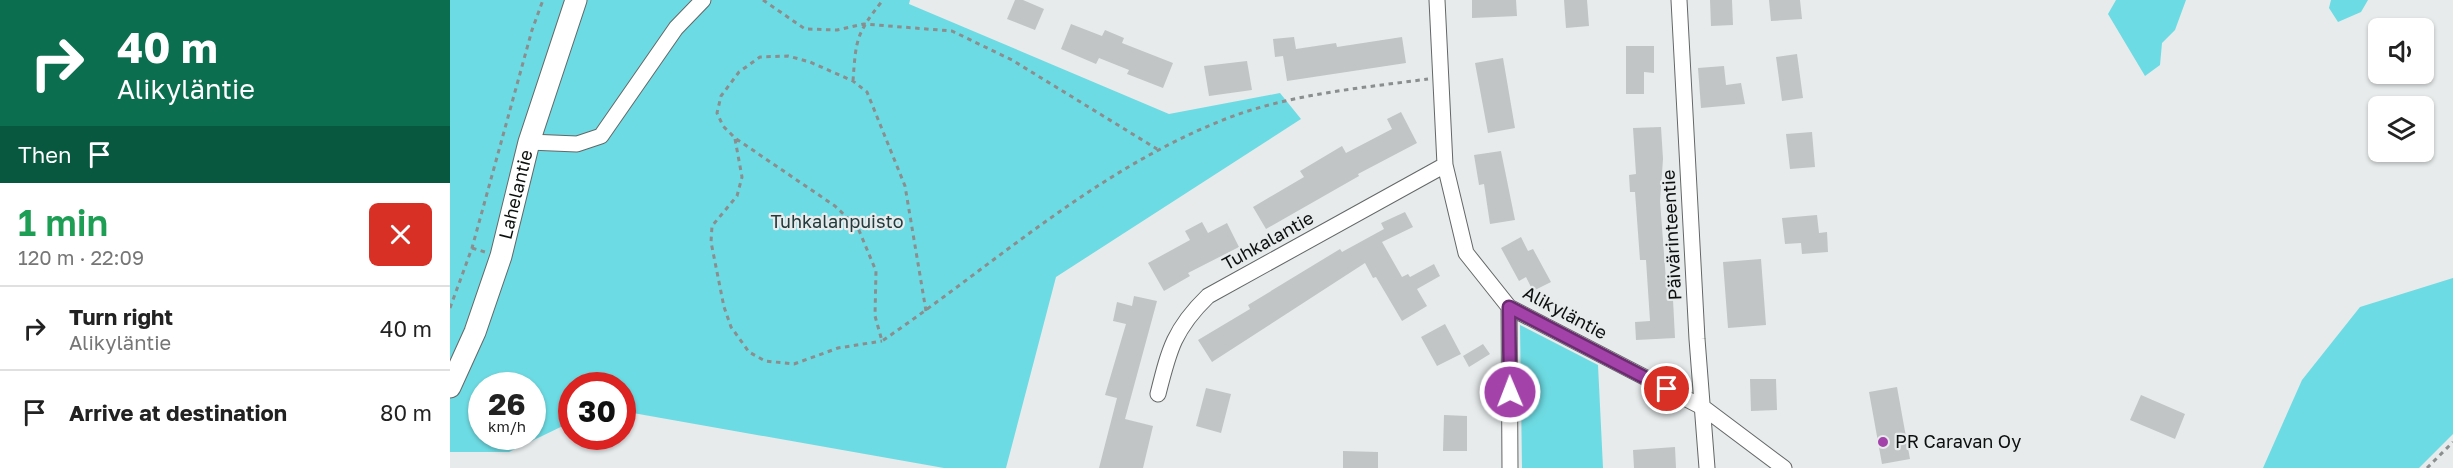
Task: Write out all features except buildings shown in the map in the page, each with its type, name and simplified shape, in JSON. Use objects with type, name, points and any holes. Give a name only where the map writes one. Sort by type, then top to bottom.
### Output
[{"type":"main road","name":"Lahelantie","points":[[450,387],[475,332],[501,256],[529,142],[576,0]]},
{"type":"street","points":[[529,142],[577,144],[601,136],[676,28],[702,0]]},
{"type":"street","name":"Alikyläntie","points":[[1437,0],[1445,165],[1466,253],[1509,307],[1704,408],[1784,468]]},
{"type":"street","name":"Päivärinteentie","points":[[1679,0],[1697,339],[1707,468]]},
{"type":"street","name":"Tuhkalantie","points":[[1158,394],[1170,347],[1186,317],[1208,296],[1445,165]]},
{"type":"street","points":[[1509,307],[1510,468]]},
{"type":"path","points":[[450,308],[472,248],[532,30],[543,0]]},
{"type":"path","points":[[763,0],[805,29],[837,30],[864,24],[952,31],[1012,60],[1158,150]]},
{"type":"path","points":[[853,81],[856,42],[864,24],[883,0]]},
{"type":"path","points":[[882,341],[875,316],[876,271],[858,228],[835,206],[735,138],[723,126],[717,113],[721,96],[739,72],[760,57],[788,56],[853,81],[867,92],[905,186],[926,311]]},
{"type":"path","points":[[735,138],[742,177],[737,196],[712,226],[711,242],[724,307],[731,327],[749,352],[765,361],[794,364],[838,348],[882,341],[926,311],[1025,235],[1158,150],[1229,118],[1317,94],[1441,78]]},
{"type":"path","points":[[2427,468],[2453,442]]},
{"type":"green space","name":"Tuhkalanpuisto","points":[[450,0],[910,0],[909,4],[1169,114],[1280,93],[1301,119],[1056,277],[1006,468],[944,468],[636,414],[636,372],[558,372],[558,428],[546,434],[546,372],[468,372],[468,450],[513,450],[509,452],[450,452]]},
{"type":"green space","points":[[2116,0],[2186,0],[2175,30],[2162,43],[2160,65],[2145,76],[2108,14]]},
{"type":"green space","points":[[2331,0],[2368,0],[2361,12],[2338,22],[2329,8]]},
{"type":"green space","points":[[2453,278],[2453,434],[2419,468],[2263,468],[2302,380],[2360,307]]},
{"type":"green space","points":[[1520,325],[1598,365],[1603,468],[1522,468]]},
{"type":"place","name":"PR Caravan Oy","points":[[1883,442]]},
{"type":"route","points":[[1510,392],[1509,307],[1667,389]]}]
